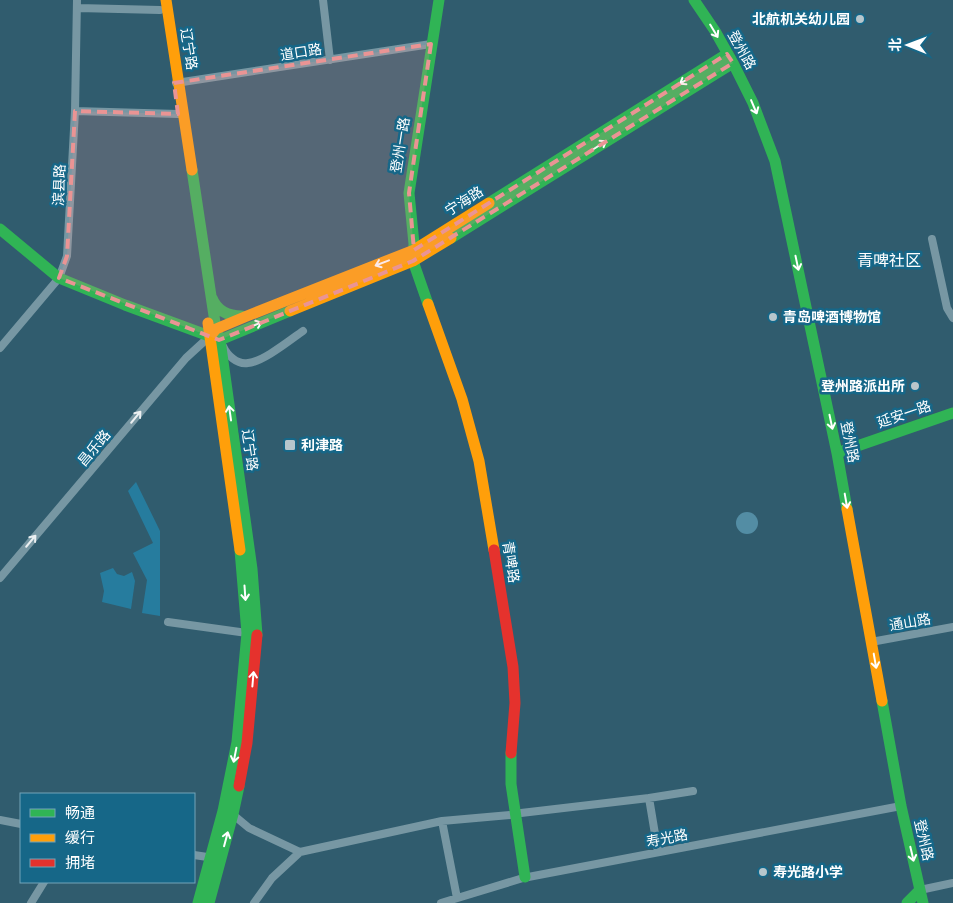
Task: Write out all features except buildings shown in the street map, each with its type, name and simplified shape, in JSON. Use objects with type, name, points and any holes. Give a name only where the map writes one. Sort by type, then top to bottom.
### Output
[{"type":"main road","points":[[431,44],[439,0]]},
{"type":"main road","name":"登州路","points":[[694,0],[715,31],[753,103],[775,161],[837,453],[901,806],[923,903]]},
{"type":"main road","name":"辽宁路","points":[[161,3],[177,83],[211,295],[243,570],[247,633],[237,742],[228,812]]},
{"type":"main road","name":"登州一路","points":[[414,255],[408,193],[431,44]]},
{"type":"main road","name":"宁海路","points":[[215,335],[414,255],[730,58]]},
{"type":"main road","name":"辽宁路","points":[[177,83],[178,114],[252,569],[256,633],[247,743],[216,859],[209,903]]},
{"type":"main road","points":[[0,229],[59,278],[125,306],[215,335]]},
{"type":"main road","name":"宁海路","points":[[215,335],[247,316],[414,255]]},
{"type":"main road","name":"青啤路","points":[[414,255],[462,400],[479,461],[513,667],[515,703],[510,765],[511,784],[525,877]]},
{"type":"main road","points":[[211,295],[214,304],[226,314],[247,316]]},
{"type":"main road","name":"延安一路","points":[[837,453],[953,413]]},
{"type":"main road","name":"辽宁路","points":[[198,903],[216,859]]},
{"type":"main road","points":[[907,903],[920,890]]},
{"type":"street","points":[[323,0],[330,60]]},
{"type":"street","points":[[78,4],[161,3]]},
{"type":"street","name":"滨县路","points":[[0,348],[59,278],[67,256],[75,112],[78,4]]},
{"type":"street","name":"道口路","points":[[177,83],[431,44]]},
{"type":"street","points":[[75,112],[178,114]]},
{"type":"street","points":[[932,239],[947,308],[953,318]]},
{"type":"street","points":[[215,335],[231,357],[248,364],[267,356],[303,331]]},
{"type":"street","name":"昌乐路","points":[[0,578],[186,358],[215,335]]},
{"type":"street","points":[[168,622],[247,633]]},
{"type":"street","name":"通山路","points":[[871,642],[953,627]]},
{"type":"street","points":[[521,813],[693,791]]},
{"type":"street","points":[[649,798],[658,852]]},
{"type":"street","name":"寿光路","points":[[441,903],[525,877],[901,806]]},
{"type":"street","points":[[228,812],[249,828],[300,852]]},
{"type":"street","points":[[254,903],[272,878],[300,852],[442,821],[510,814]]},
{"type":"street","points":[[0,820],[20,824]]},
{"type":"street","points":[[442,821],[457,898]]},
{"type":"street","points":[[195,855],[216,859]]},
{"type":"street","points":[[32,903],[43,883]]},
{"type":"street","points":[[920,890],[953,883]]},
{"type":"highlighted area","points":[[431,44],[409,193],[414,250],[727,54],[733,63],[413,261],[219,340],[59,278],[67,256],[75,111],[178,114],[174,83]]},
{"type":"shaded area","points":[[136,482],[160,531],[160,616],[142,613],[147,580],[133,553],[153,543],[128,491]]},
{"type":"shaded area","points":[[747,512],[755,515],[758,523],[755,531],[747,534],[739,531],[736,523],[739,515]]},
{"type":"shaded area","points":[[113,568],[117,574],[124,576],[132,572],[135,581],[131,609],[102,602],[104,591],[100,573]]},
{"type":"traffic: fast","points":[[428,304],[413,261],[414,244],[409,193],[439,0]]},
{"type":"traffic: fast","points":[[694,0],[715,31],[733,63],[753,103],[775,161],[837,453],[847,509]]},
{"type":"traffic: fast","points":[[489,203],[727,54]]},
{"type":"traffic: fast","points":[[451,238],[733,63]]},
{"type":"traffic: fast","points":[[192,170],[216,329],[220,340],[252,569],[257,635]]},
{"type":"traffic: fast","points":[[0,229],[59,278],[220,340],[290,311]]},
{"type":"traffic: fast","points":[[212,298],[214,303],[224,312],[242,316]]},
{"type":"traffic: fast","points":[[837,453],[953,413]]},
{"type":"traffic: fast","points":[[198,903],[223,811],[237,742],[247,633],[240,550]]},
{"type":"traffic: fast","points":[[882,701],[901,806],[920,890],[907,903]]},
{"type":"traffic: fast","points":[[511,753],[511,784],[525,877]]},
{"type":"traffic: fast","points":[[209,903],[239,786]]},
{"type":"traffic: fast","points":[[920,890],[923,903]]},
{"type":"traffic: slow","points":[[166,0],[192,170]]},
{"type":"traffic: slow","points":[[211,335],[216,329],[247,316],[414,250],[489,203]]},
{"type":"traffic: slow","points":[[290,311],[413,261],[451,238]]},
{"type":"traffic: slow","points":[[428,304],[462,399],[479,461],[494,550]]},
{"type":"traffic: slow","points":[[208,323],[240,550]]},
{"type":"traffic: slow","points":[[847,509],[882,701]]},
{"type":"traffic: jam","points":[[494,550],[513,667],[515,703],[511,753]]},
{"type":"traffic: jam","points":[[239,786],[247,743],[257,635]]},
{"type":"place","name":"北航机关幼儿园","points":[[860,19]]},
{"type":"place","name":"青岛啤酒博物馆","points":[[773,317]]},
{"type":"place","name":"登州路派出所","points":[[915,386]]},
{"type":"place","name":"利津路","points":[[290,445]]},
{"type":"place","name":"寿光路小学","points":[[763,872]]},
{"type":"district","name":"青啤社区","points":[[889,260]]}]
